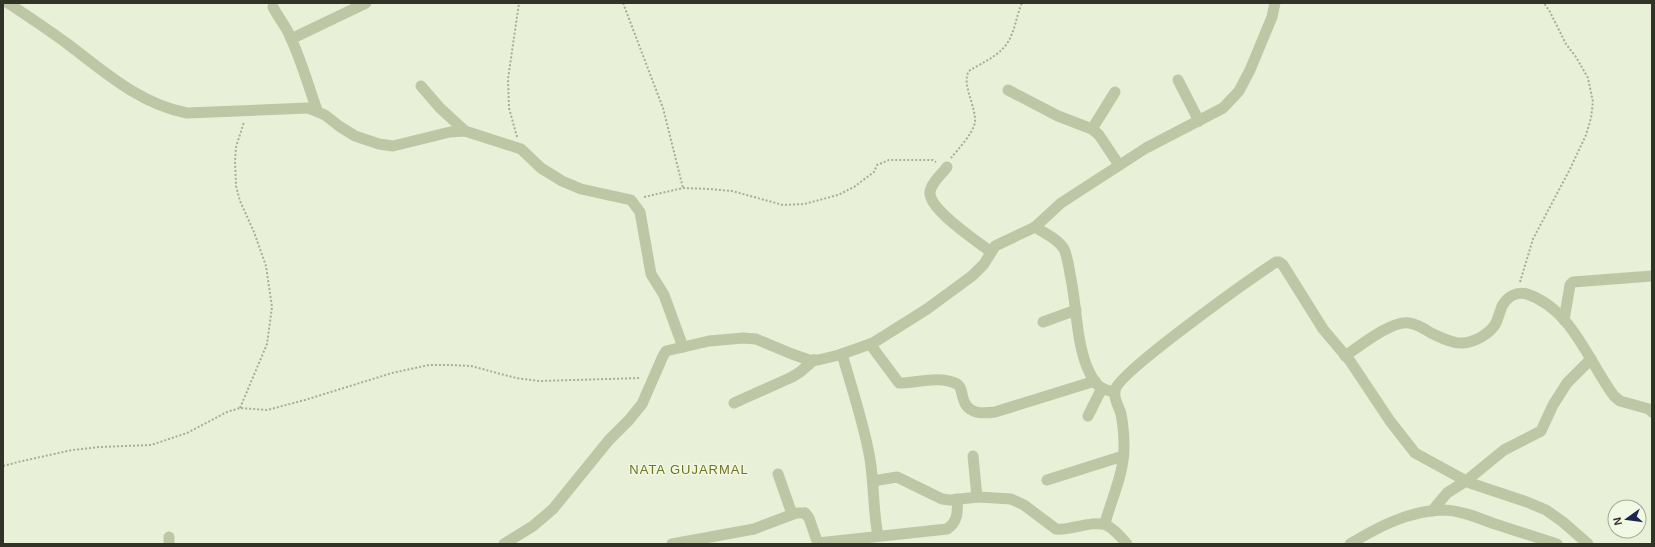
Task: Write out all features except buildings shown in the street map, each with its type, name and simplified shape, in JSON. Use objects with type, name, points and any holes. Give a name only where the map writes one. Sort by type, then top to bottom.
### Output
[{"type":"street","points":[[8,3],[65,42],[131,91],[160,106],[187,113],[244,112],[308,108],[317,110],[355,136],[393,146],[450,132],[465,132],[521,149],[542,168],[562,181],[595,193],[631,200],[640,212],[651,274],[664,295],[683,347]]},
{"type":"street","points":[[291,39],[366,3]]},
{"type":"street","points":[[734,403],[792,377],[814,360],[842,354],[870,344],[907,322],[954,290],[984,264],[995,246],[1035,227],[1061,203],[1146,148],[1222,108],[1239,91],[1250,70],[1272,17],[1275,3]]},
{"type":"street","points":[[273,7],[291,39],[301,62],[317,110]]},
{"type":"street","points":[[1178,80],[1199,121]]},
{"type":"street","points":[[421,86],[440,108],[465,132]]},
{"type":"street","points":[[1008,90],[1058,116],[1092,129],[1099,135],[1119,165]]},
{"type":"street","points":[[1092,129],[1115,92]]},
{"type":"street","points":[[947,167],[930,190],[930,198],[940,212],[990,252]]},
{"type":"street","points":[[1035,227],[1051,237],[1063,248],[1069,269],[1074,294],[1079,341],[1083,357],[1098,385],[1088,416]]},
{"type":"street","points":[[1105,523],[1121,474],[1124,448],[1122,420],[1115,400],[1115,392],[1124,377],[1176,335],[1276,262],[1279,262],[1283,265],[1323,329],[1345,356],[1390,421],[1415,453],[1466,481],[1546,510],[1563,522],[1588,544]]},
{"type":"street","points":[[1564,320],[1570,284],[1573,282],[1652,276]]},
{"type":"street","points":[[1345,356],[1387,329],[1401,323],[1410,323],[1443,339],[1462,343],[1476,340],[1487,333],[1495,324],[1503,305],[1510,297],[1517,293],[1524,293],[1537,298],[1564,320],[1578,338],[1606,386],[1620,401],[1649,409],[1652,412]]},
{"type":"street","points":[[1043,322],[1076,310]]},
{"type":"street","points":[[504,544],[534,526],[553,509],[604,445],[629,420],[642,404],[666,351],[731,338],[756,339],[792,354],[814,360]]},
{"type":"street","points":[[870,344],[899,383],[934,380],[956,384],[961,388],[963,400],[971,410],[979,414],[995,412],[1098,385],[1115,392]]},
{"type":"street","points":[[842,354],[865,436],[873,481],[875,520],[878,536]]},
{"type":"street","points":[[1432,511],[1447,493],[1466,481],[1504,450],[1541,431],[1553,405],[1567,383],[1591,359]]},
{"type":"street","points":[[973,456],[977,497]]},
{"type":"street","points":[[1047,480],[1123,456]]},
{"type":"street","points":[[778,474],[792,514]]},
{"type":"street","points":[[873,481],[897,477],[942,499],[977,497],[1011,498],[1030,509],[1056,530],[1095,523],[1105,523],[1114,528],[1127,544]]},
{"type":"street","points":[[672,544],[717,540],[760,527],[800,512],[805,512],[809,518],[818,544],[947,529],[952,526],[956,517],[957,499]]},
{"type":"street","points":[[1350,544],[1385,524],[1414,514],[1443,510],[1462,513],[1536,541],[1556,544]]},
{"type":"path","points":[[518,3],[508,79],[509,108],[521,149]]},
{"type":"path","points":[[623,3],[663,108],[683,188]]},
{"type":"path","points":[[631,200],[683,188],[732,191],[783,205],[804,204],[838,195],[854,187],[874,172],[877,165],[889,160],[933,160],[947,167],[951,158],[965,142],[975,123],[974,106],[968,89],[966,75],[969,71],[1005,47],[1012,36],[1018,12],[1022,3]]},
{"type":"path","points":[[1517,293],[1533,239],[1586,135],[1592,118],[1593,102],[1588,78],[1576,57],[1566,44],[1544,3]]},
{"type":"path","points":[[240,408],[267,344],[272,307],[266,266],[254,232],[240,201],[236,186],[236,147],[241,134],[244,112]]},
{"type":"path","points":[[3,466],[72,450],[100,447],[151,445],[187,433],[227,412],[240,408],[267,410],[392,373],[429,365],[450,364],[471,366],[516,378],[539,381],[654,377]]},
{"type":"district","name":"NATA GUJARMAL","points":[[689,469]]}]
